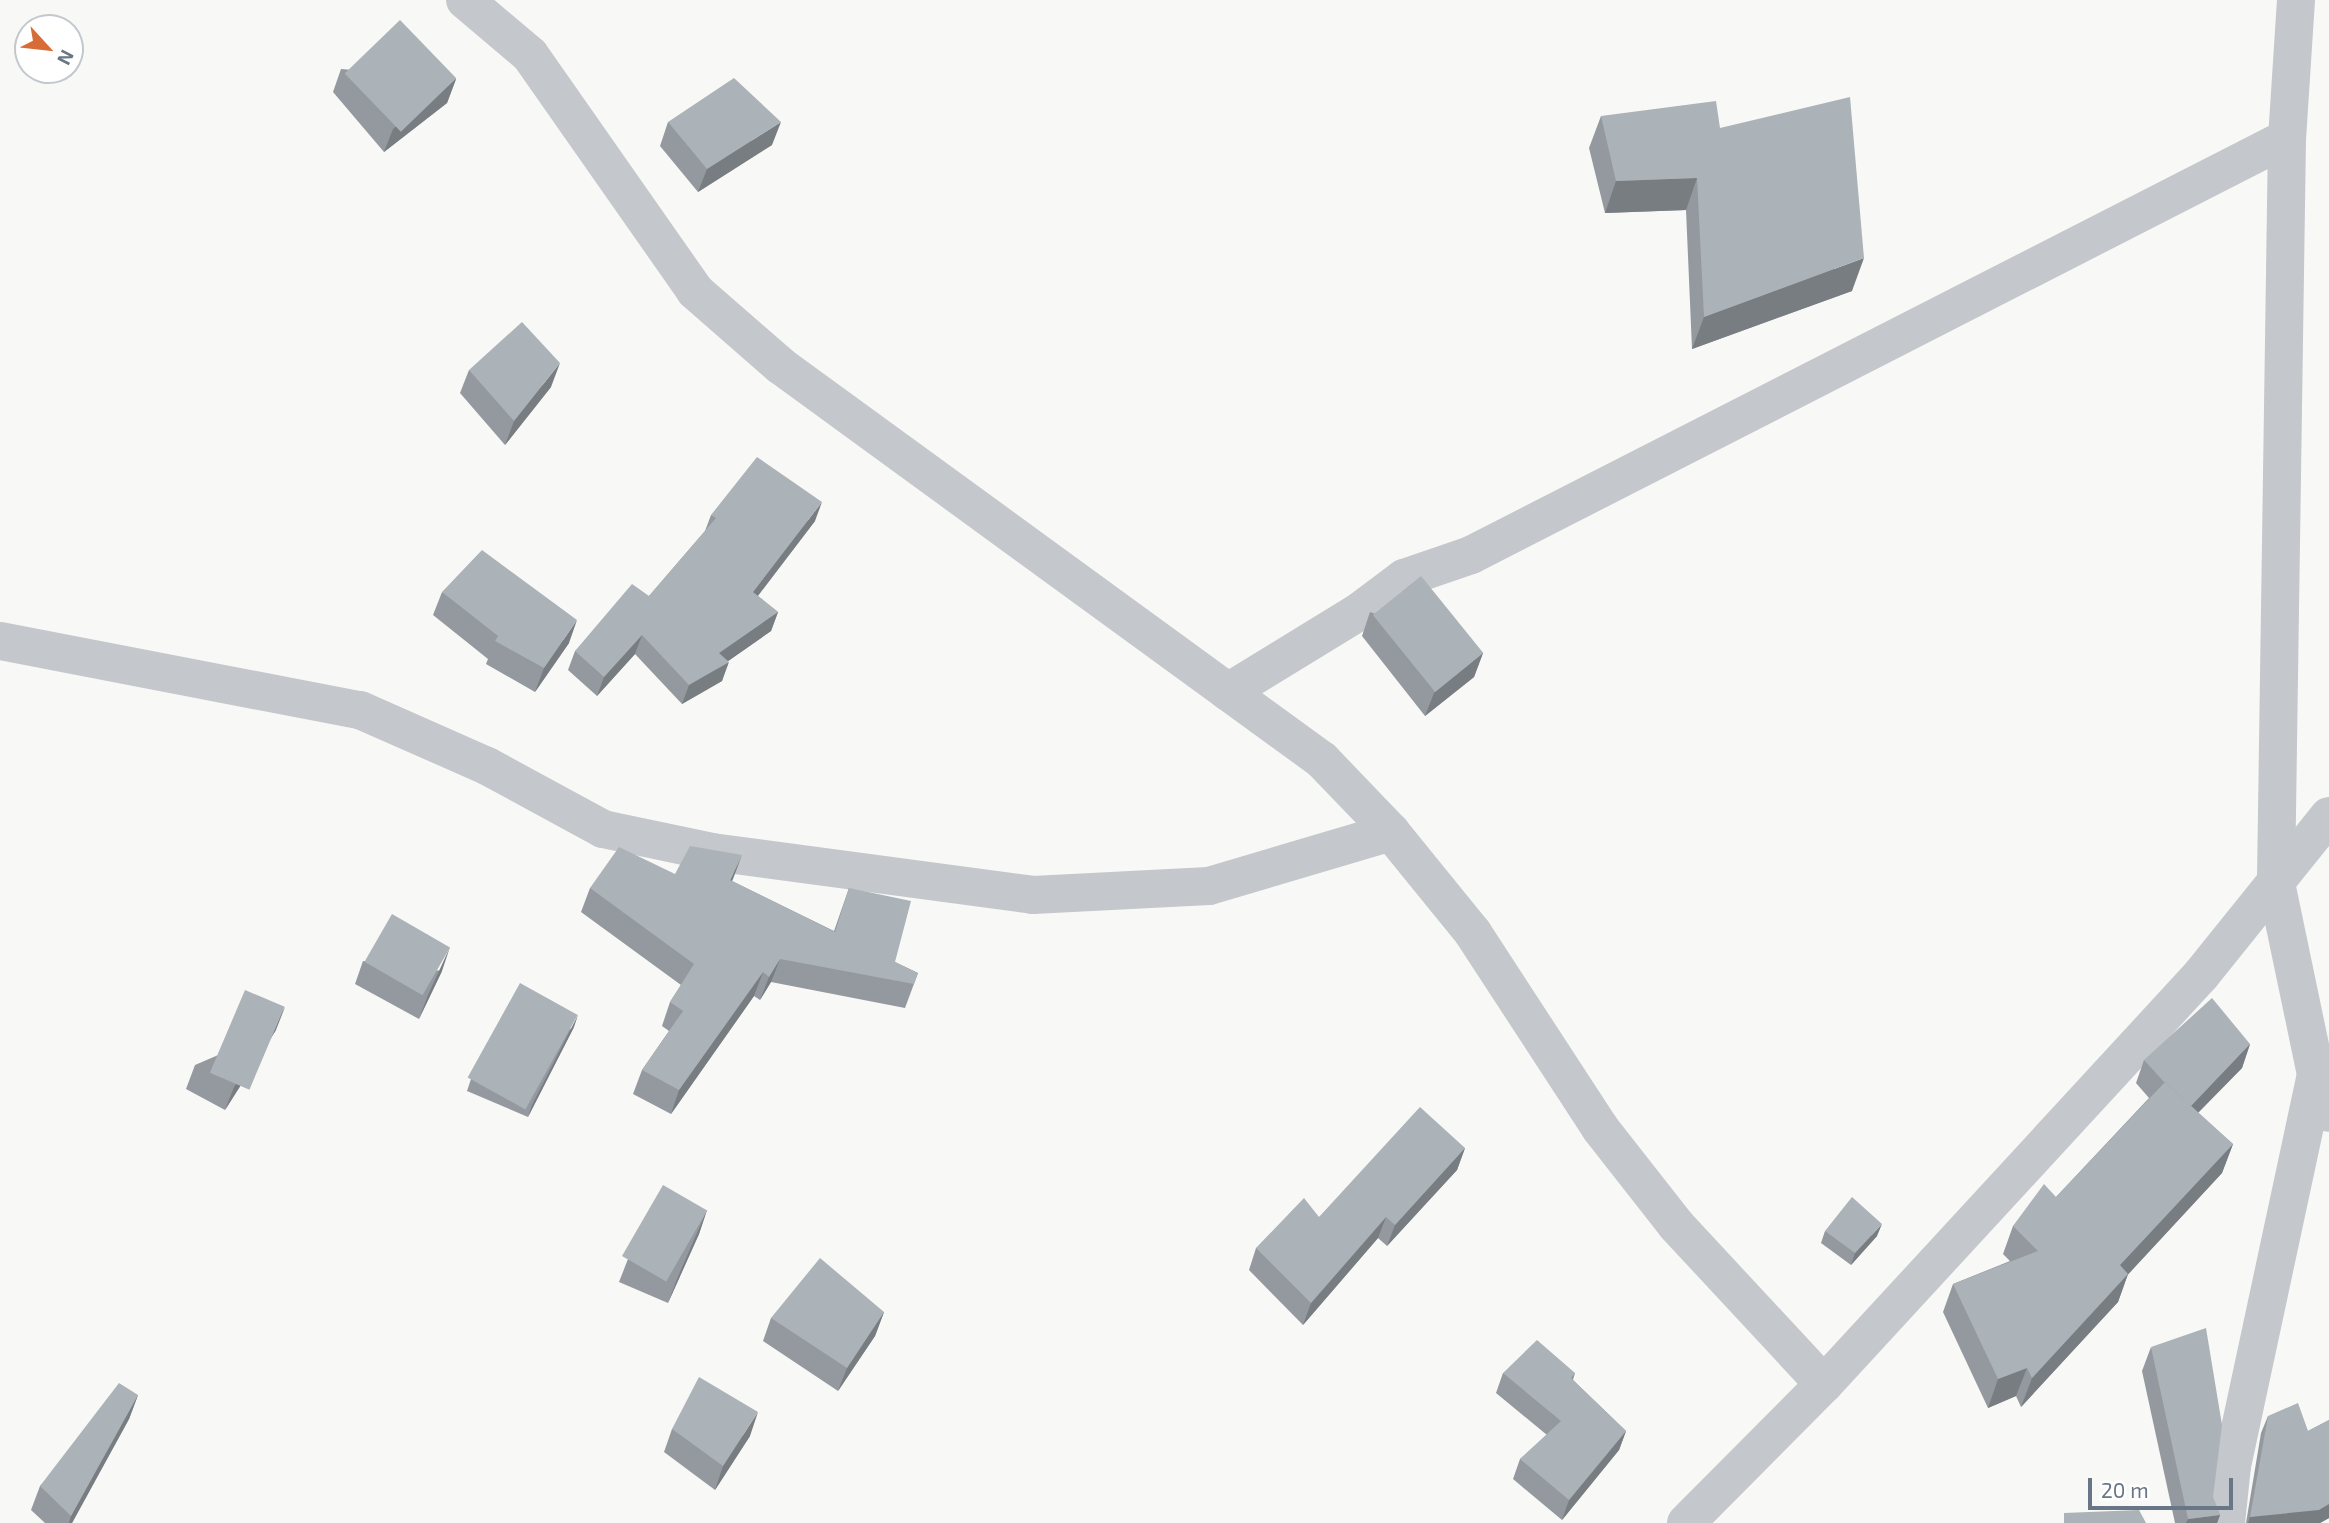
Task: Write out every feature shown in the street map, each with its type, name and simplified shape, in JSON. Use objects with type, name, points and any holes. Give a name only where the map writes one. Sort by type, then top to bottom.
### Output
[{"type":"street","points":[[465,0],[530,55],[695,291],[781,366],[1322,761],[1391,832],[1473,933],[1600,1129],[1676,1225],[1824,1384]]},
{"type":"street","points":[[2296,0],[2287,138],[2276,883],[2316,1075],[2329,1113]]},
{"type":"street","points":[[1228,692],[1360,611],[1404,578],[1471,555],[2287,138]]},
{"type":"street","points":[[0,641],[360,710],[487,766],[603,830],[726,854],[1033,895],[1209,886],[1391,832]]},
{"type":"street","points":[[1686,1523],[1824,1384],[2192,985],[2329,816]]},
{"type":"street","points":[[2226,1523],[2232,1466],[2316,1075]]},
{"type":"building","points":[[400,20],[456,78],[401,132],[345,73]]},
{"type":"building","points":[[734,78],[781,122],[707,169],[668,122]]},
{"type":"building","points":[[1850,97],[1864,258],[1704,317],[1697,178],[1616,181],[1601,116],[1716,101],[1720,128]]},
{"type":"building","points":[[522,322],[560,363],[514,421],[469,370]]},
{"type":"building","points":[[757,457],[822,502],[753,592],[778,612],[719,653],[729,662],[689,685],[642,635],[604,677],[575,651],[632,584],[649,596],[716,518],[711,515]]},
{"type":"building","points":[[482,550],[577,620],[544,668],[495,641],[498,636],[442,592]]},
{"type":"building","points":[[1421,576],[1483,653],[1435,692],[1373,615]]},
{"type":"building","points":[[690,846],[742,855],[730,880],[835,932],[849,888],[911,901],[895,962],[918,973],[914,984],[780,959],[769,977],[763,972],[679,1090],[642,1070],[683,1011],[670,1002],[694,964],[590,888],[619,847],[675,874]]},
{"type":"building","points":[[392,914],[450,948],[423,995],[364,962]]},
{"type":"building","points":[[520,983],[578,1015],[525,1109],[468,1077]]},
{"type":"building","points":[[245,990],[285,1007],[249,1090],[210,1073]]},
{"type":"building","points":[[2212,998],[2250,1044],[2191,1106],[2144,1060]]},
{"type":"building","points":[[2165,1082],[2233,1144],[2120,1265],[2128,1274],[2032,1378],[2027,1368],[1998,1379],[1953,1284],[2038,1251],[2013,1226],[2044,1184],[2056,1197]]},
{"type":"building","points":[[1420,1107],[1465,1148],[1395,1225],[1386,1217],[1311,1303],[1256,1248],[1304,1198],[1319,1217]]},
{"type":"building","points":[[663,1185],[707,1210],[666,1282],[622,1256]]},
{"type":"building","points":[[1852,1197],[1882,1224],[1855,1253],[1825,1231]]},
{"type":"building","points":[[820,1258],[884,1312],[847,1368],[771,1318]]},
{"type":"building","points":[[2206,1328],[2222,1425],[2213,1497],[2220,1515],[2188,1519],[2151,1347]]},
{"type":"building","points":[[1537,1340],[1575,1373],[1571,1378],[1626,1431],[1569,1500],[1520,1459],[1561,1421],[1503,1373]]},
{"type":"building","points":[[699,1377],[758,1412],[723,1466],[672,1429]]},
{"type":"building","points":[[119,1383],[138,1395],[71,1516],[40,1486]]},
{"type":"building","points":[[2298,1403],[2308,1431],[2329,1420],[2329,1504],[2319,1510],[2250,1517],[2268,1416]]},
{"type":"building","points":[[2139,1510],[2146,1523],[2064,1523],[2064,1513]]}]
